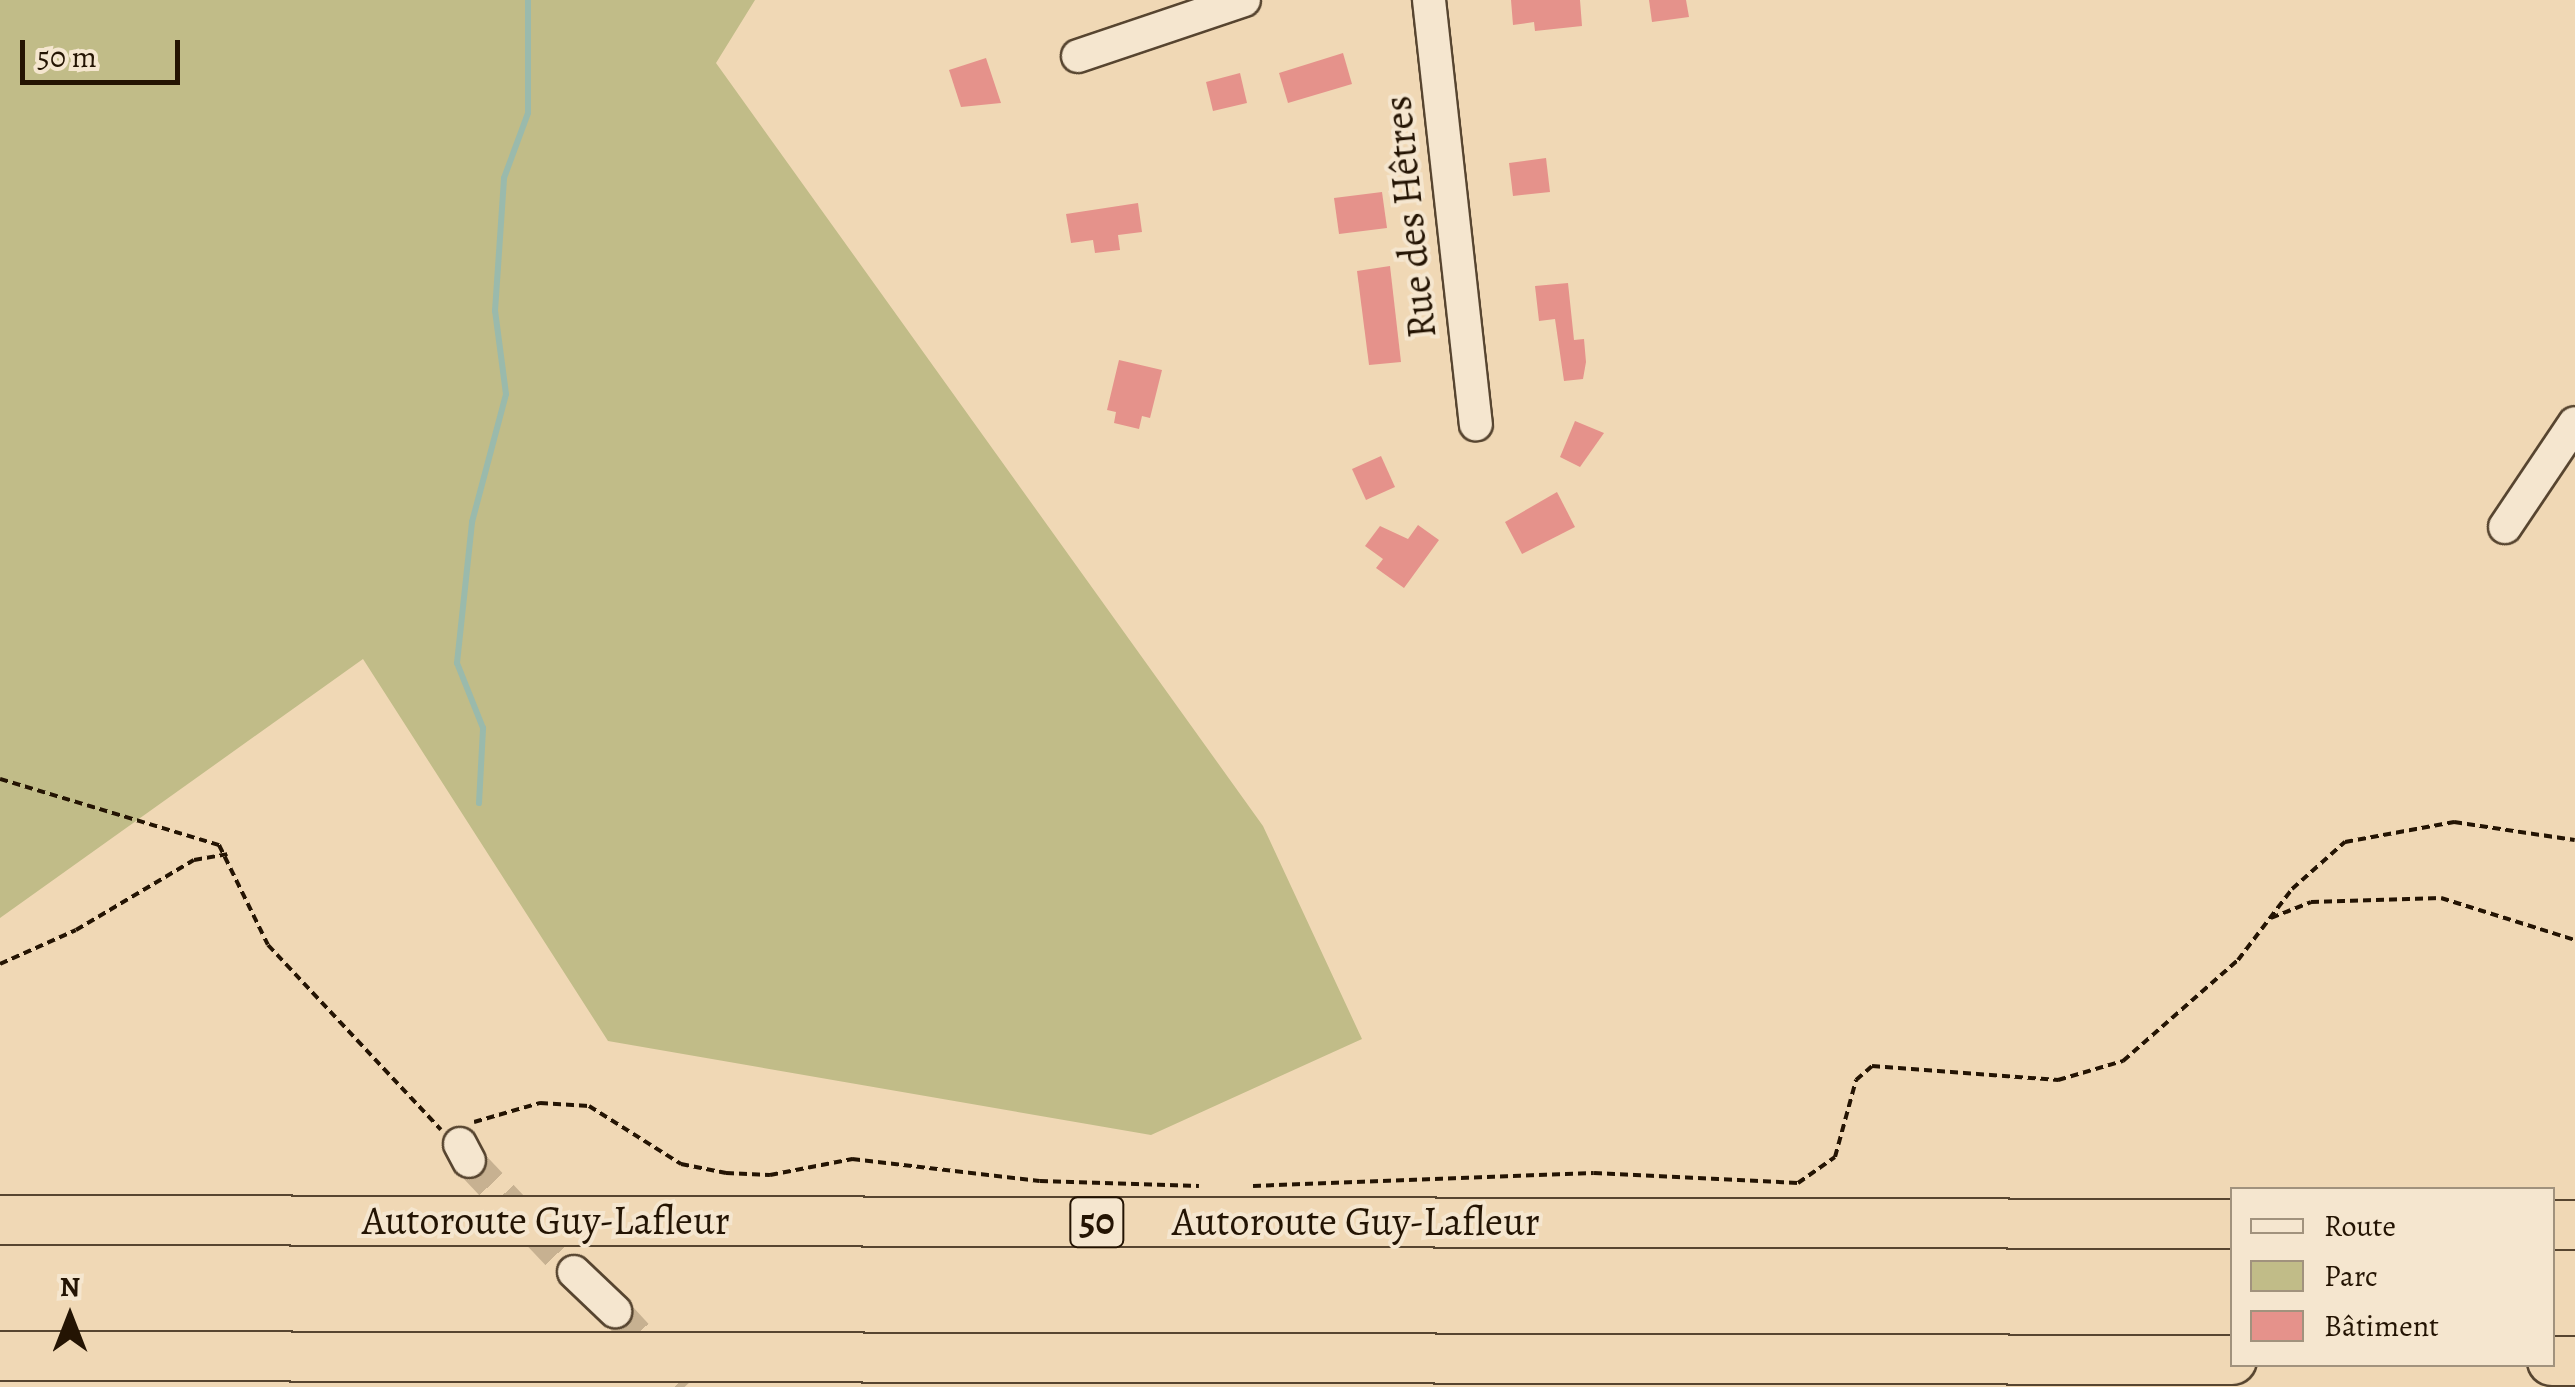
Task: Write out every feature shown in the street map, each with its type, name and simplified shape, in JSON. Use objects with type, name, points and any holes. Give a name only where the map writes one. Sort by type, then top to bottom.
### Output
[{"type":"highway","name":"Autoroute Guy-Lafleur","points":[[0,1220],[2230,1224]]},
{"type":"highway","points":[[0,1356],[1279,1373],[1446,1358],[2230,1360]]},
{"type":"highway","points":[[1446,1358],[1771,1387]]},
{"type":"street","points":[[1078,56],[1244,0]]},
{"type":"street","name":"Rue des Hêtres","points":[[1429,0],[1476,424]]},
{"type":"street","points":[[2505,527],[2575,422]]},
{"type":"street","points":[[574,1272],[615,1311]]},
{"type":"path","points":[[0,779],[194,834],[226,854],[268,945],[417,1109],[465,1152],[489,1114],[563,1102],[609,1112],[680,1164],[726,1173],[770,1175],[852,1159],[1040,1182],[1218,1186]]},
{"type":"path","points":[[1236,1186],[1594,1173],[1798,1183],[1835,1156],[1856,1080],[1872,1066],[2028,1079],[2103,1072],[2238,960],[2327,854],[2367,833],[2454,822],[2575,840]]},
{"type":"path","points":[[0,964],[76,930],[194,860],[226,854]]},
{"type":"path","points":[[2271,918],[2311,902],[2441,898],[2575,940]]},
{"type":"green space","points":[[0,0],[755,0],[716,63],[1263,826],[1362,1039],[1151,1135],[608,1041],[363,659],[0,918]]},
{"type":"building","points":[[1511,0],[1580,0],[1582,26],[1535,31],[1534,22],[1513,25]]},
{"type":"building","points":[[1649,0],[1686,0],[1689,17],[1652,22]]},
{"type":"building","points":[[1343,53],[1352,84],[1288,103],[1279,73]]},
{"type":"building","points":[[986,58],[1001,103],[961,107],[949,70]]},
{"type":"building","points":[[1240,73],[1247,103],[1213,111],[1206,82]]},
{"type":"building","points":[[1546,158],[1550,192],[1513,196],[1509,163]]},
{"type":"building","points":[[1382,192],[1387,228],[1339,234],[1334,198]]},
{"type":"building","points":[[1138,203],[1142,232],[1118,235],[1120,250],[1095,253],[1093,240],[1071,243],[1066,214]]},
{"type":"building","points":[[1390,266],[1401,362],[1369,365],[1357,271]]},
{"type":"building","points":[[1568,283],[1574,340],[1584,339],[1586,362],[1583,379],[1564,381],[1555,319],[1539,321],[1535,286]]},
{"type":"building","points":[[1119,360],[1162,370],[1150,418],[1142,416],[1139,429],[1114,423],[1116,412],[1107,410]]},
{"type":"building","points":[[1575,421],[1604,433],[1580,467],[1560,457]]},
{"type":"building","points":[[1381,456],[1395,487],[1366,500],[1352,469]]},
{"type":"building","points":[[1557,492],[1575,527],[1522,554],[1505,522]]},
{"type":"building","points":[[1418,525],[1439,540],[1404,588],[1376,568],[1383,559],[1365,546],[1380,526],[1408,539]]},
{"type":"waterway","points":[[479,803],[483,728],[457,663],[472,522],[506,394],[495,311],[504,178],[528,113],[528,0]]},
{"type":"tunnel","points":[[469,1161],[574,1272]]},
{"type":"tunnel","points":[[615,1311],[685,1387]]}]
